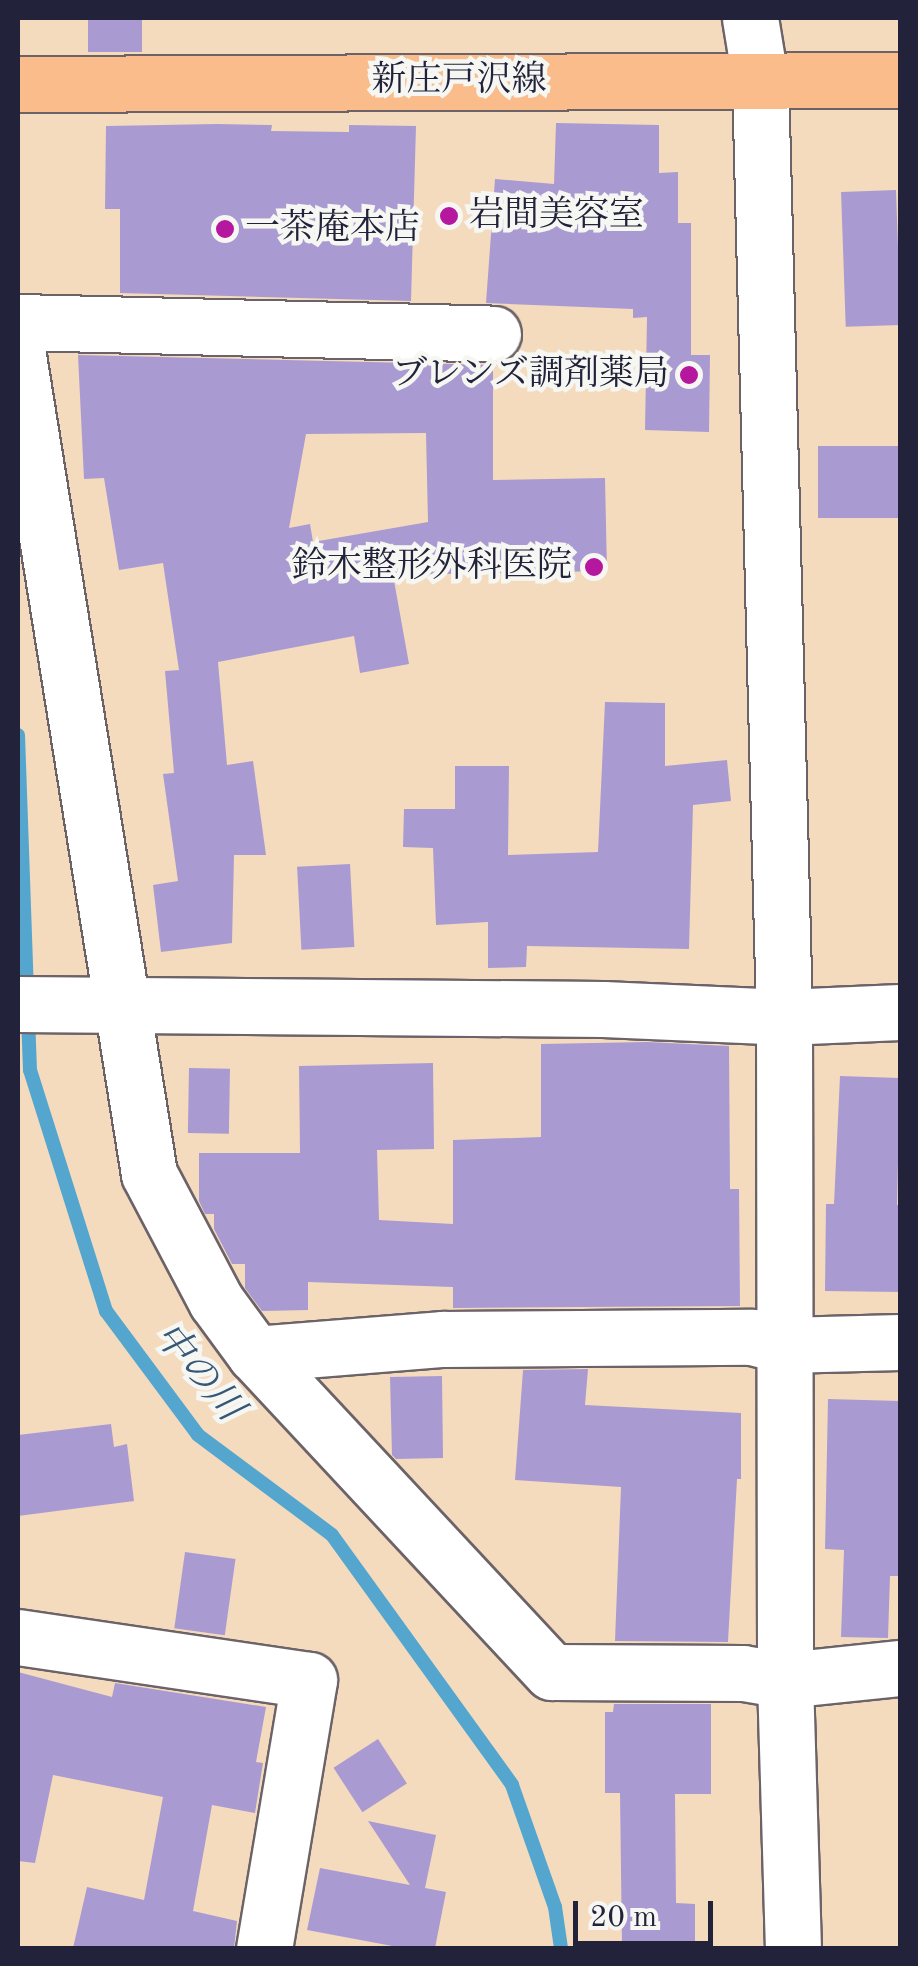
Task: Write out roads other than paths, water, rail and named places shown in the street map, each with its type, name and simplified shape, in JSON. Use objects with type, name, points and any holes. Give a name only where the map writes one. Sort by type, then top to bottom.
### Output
[{"type":"main road","name":"新庄戸沢線","points":[[18,84],[900,80]]},
{"type":"street","points":[[750,18],[760,80],[784,1017],[785,1680],[793,1948]]},
{"type":"street","points":[[18,322],[492,334]]},
{"type":"street","points":[[18,356],[106,1003],[149,1174],[216,1301],[255,1354],[552,1672],[744,1673],[785,1680],[900,1668]]},
{"type":"street","points":[[18,1004],[784,1017],[900,1012]]},
{"type":"street","points":[[255,1354],[443,1339],[752,1337],[784,1345],[900,1342]]},
{"type":"street","points":[[18,1637],[309,1680],[264,1948]]},
{"type":"waterway","name":"中の川","points":[[18,735],[27,994]]},
{"type":"waterway","name":"中の川","points":[[28,1016],[30,1070],[106,1311],[198,1435],[332,1535],[512,1785],[555,1907],[561,1948]]},
{"type":"place","name":"岩間美容室","points":[[449,216]]},
{"type":"place","name":"一茶庵本店","points":[[225,229]]},
{"type":"place","name":"ブレンズ調剤薬局","points":[[689,375]]},
{"type":"place","name":"鈴木整形外科医院","points":[[594,567]]}]
